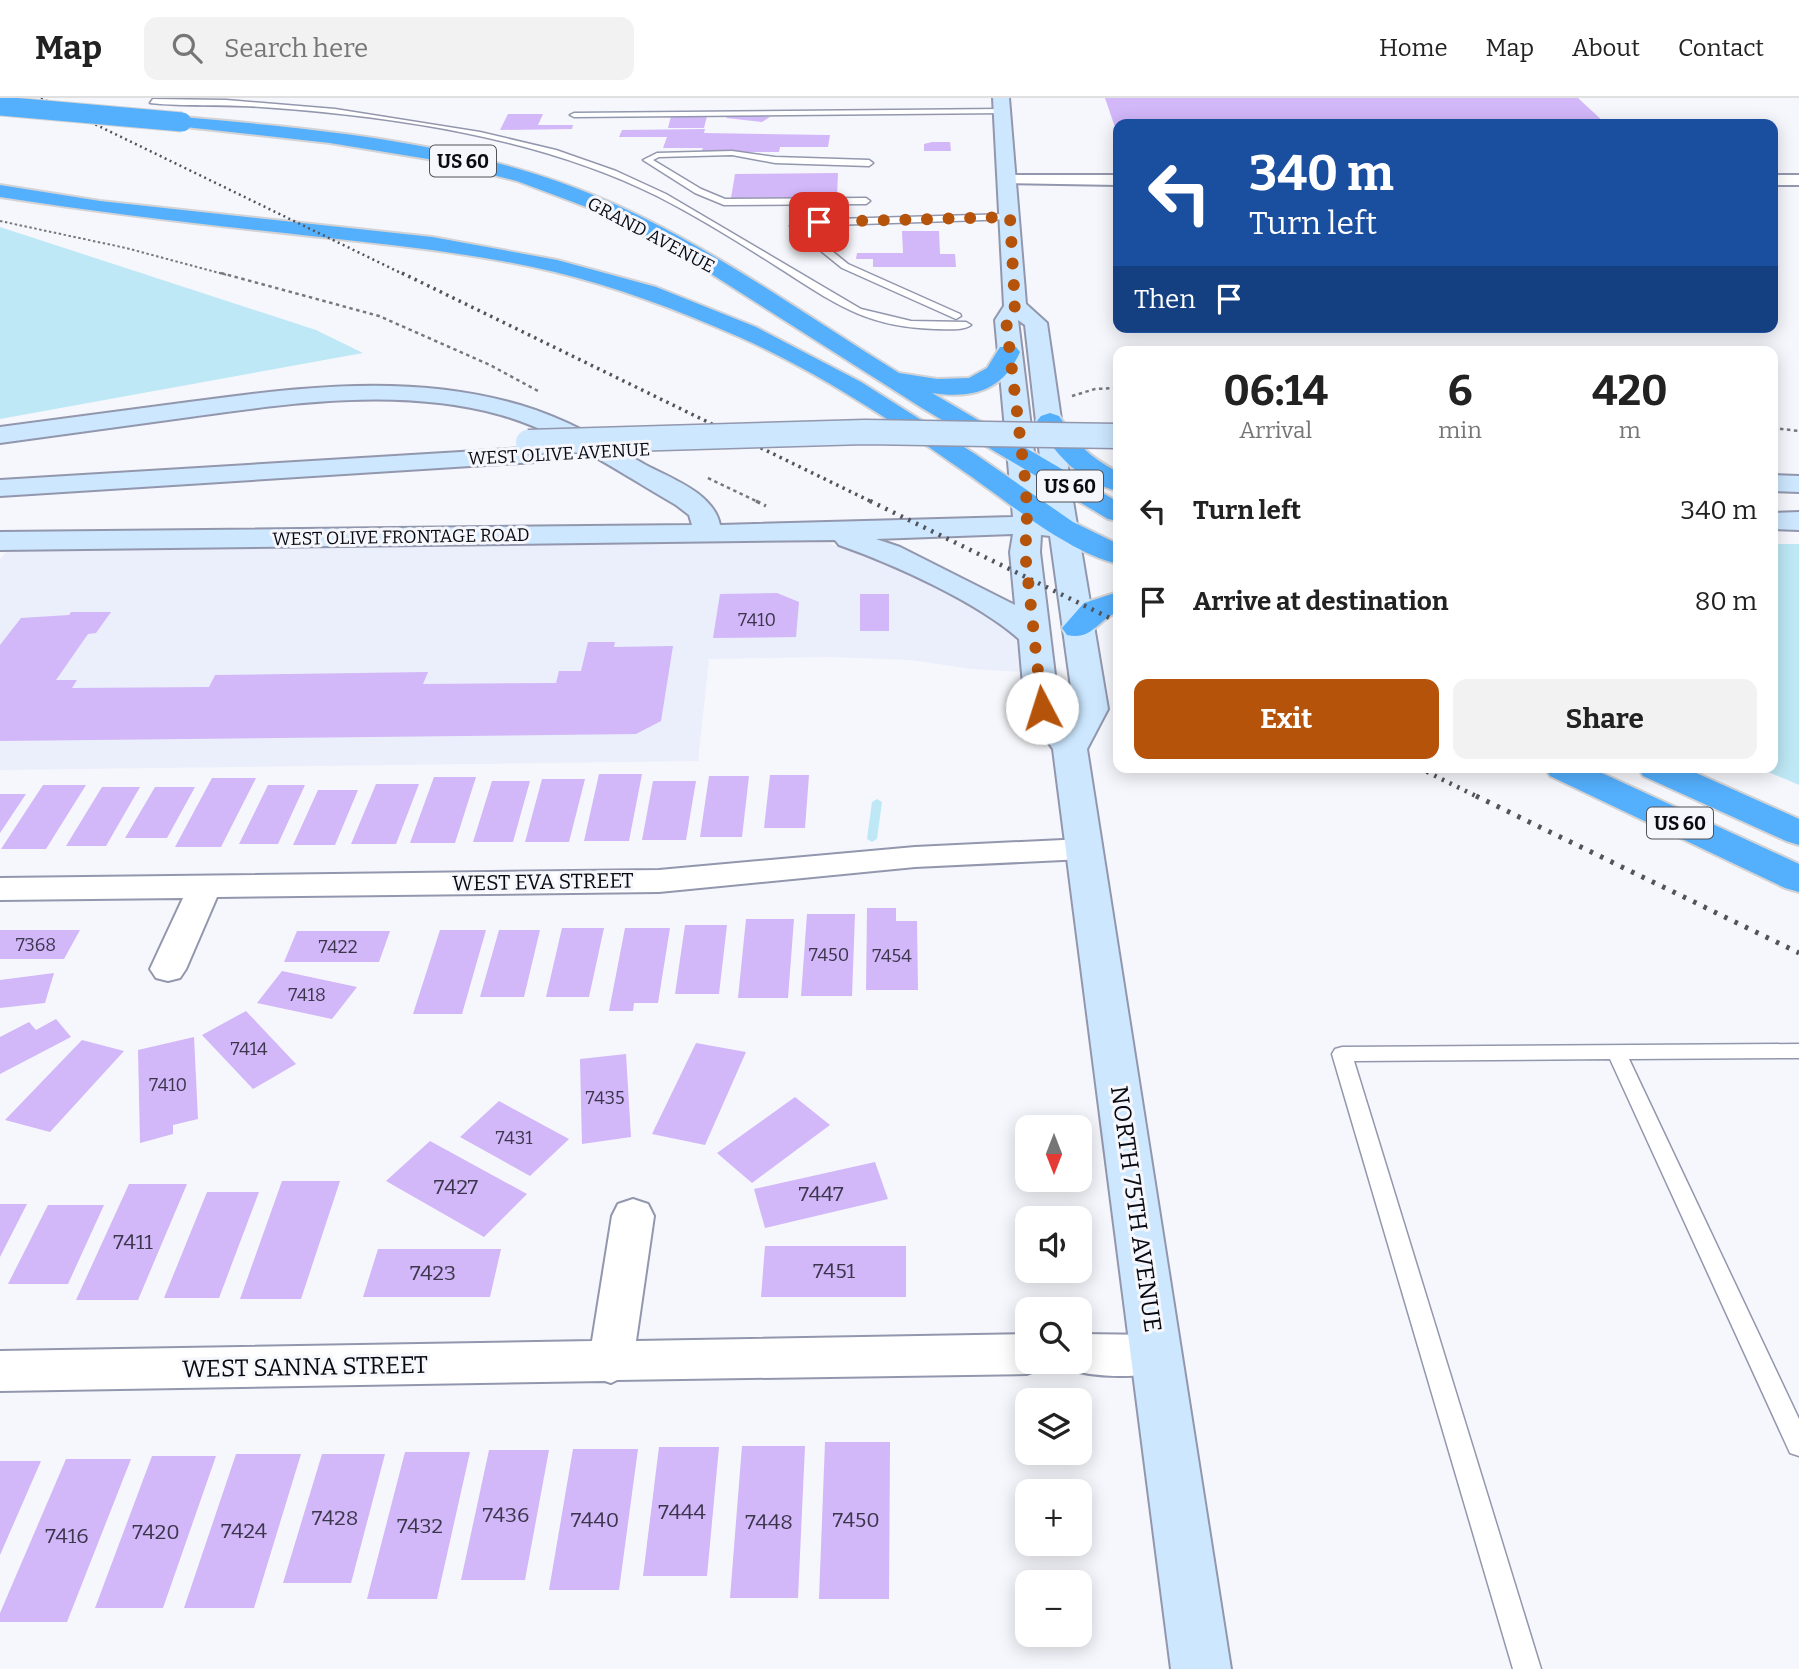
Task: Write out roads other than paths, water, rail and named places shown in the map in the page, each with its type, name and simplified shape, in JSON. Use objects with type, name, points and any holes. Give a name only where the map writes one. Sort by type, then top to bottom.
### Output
[{"type":"highway","name":"GRAND AVENUE","points":[[0,106],[325,137],[397,148],[491,168],[573,194],[619,213],[671,241],[1022,459],[1060,503],[1113,551]]},
{"type":"highway","name":"US 60","points":[[0,191],[126,210],[406,239],[509,257],[602,278],[683,305],[748,332],[852,387],[966,460],[1026,505]]},
{"type":"highway","points":[[873,368],[918,383],[963,386],[994,375],[1009,352]]},
{"type":"highway","points":[[1049,409],[1059,440],[1070,453],[1113,480]]},
{"type":"highway","name":"GRAND AVENUE","points":[[1060,503],[1113,512]]},
{"type":"highway","points":[[1026,505],[1060,503],[1113,520]]},
{"type":"highway","points":[[1060,503],[1113,531]]},
{"type":"highway","points":[[1078,628],[1095,610],[1113,603]]},
{"type":"highway","name":"US 60","points":[[1573,773],[1799,879]]},
{"type":"highway","name":"US 60","points":[[1666,773],[1799,833]]},
{"type":"main road","name":"NORTH 75TH AVENUE","points":[[1002,104],[1015,306],[1006,320],[1022,459],[1026,505],[1025,552],[1042,708],[1070,749],[1201,1669]]},
{"type":"main road","points":[[1015,306],[1036,323],[1091,709],[1070,749]]},
{"type":"main road","points":[[0,435],[321,393],[404,392],[465,399],[513,410],[554,427],[686,499],[707,518],[706,535]]},
{"type":"main road","name":"WEST OLIVE AVENUE","points":[[0,488],[535,448],[865,432],[1113,436]]},
{"type":"main road","name":"WEST OLIVE AVENUE","points":[[0,473],[319,451],[878,446],[1113,450]]},
{"type":"main road","points":[[1778,468],[1799,469]]},
{"type":"main road","points":[[1778,483],[1799,484]]},
{"type":"main road","points":[[801,533],[1060,503]]},
{"type":"main road","points":[[1778,521],[1799,521]]},
{"type":"main road","points":[[801,533],[865,542],[1009,614],[1035,637]]},
{"type":"main road","name":"WEST OLIVE FRONTAGE ROAD","points":[[0,541],[801,533]]},
{"type":"street","points":[[1007,180],[1113,180]]},
{"type":"street","points":[[1778,180],[1799,180]]},
{"type":"street","name":"WEST EVA STREET","points":[[0,888],[659,881],[915,856],[1002,850],[1084,849]]},
{"type":"street","points":[[168,969],[205,886]]},
{"type":"street","points":[[611,1363],[633,1216]]},
{"type":"street","name":"WEST SANNA STREET","points":[[0,1371],[1015,1354]]},
{"type":"street","points":[[1092,1354],[1157,1355]]},
{"type":"lane","points":[[153,101],[242,102],[340,112],[466,132],[556,153],[587,162],[680,205],[791,270],[824,295],[859,312],[920,325],[966,325]]},
{"type":"lane","points":[[574,115],[1002,104]]},
{"type":"lane","points":[[866,201],[724,202],[698,191],[647,160],[657,155],[732,153],[775,160],[869,163]]},
{"type":"lane","points":[[956,316],[845,265],[795,226],[800,223],[1010,217]]},
{"type":"lane","points":[[1527,1669],[1342,1054],[1799,1051]]},
{"type":"lane","points":[[1618,1054],[1799,1445]]},
{"type":"water","points":[[0,227],[316,330],[363,353],[0,419]]},
{"type":"water","points":[[1778,544],[1799,544],[1799,785],[1771,773],[1778,773]]},
{"type":"waterway","points":[[872,839],[877,802]]},
{"type":"railway","points":[[41,98],[405,275]]},
{"type":"railway","points":[[402,273],[874,503]]},
{"type":"railway","points":[[870,501],[1113,620]]},
{"type":"railway","points":[[1429,773],[1480,798]]},
{"type":"railway","points":[[1476,796],[1799,953]]}]
